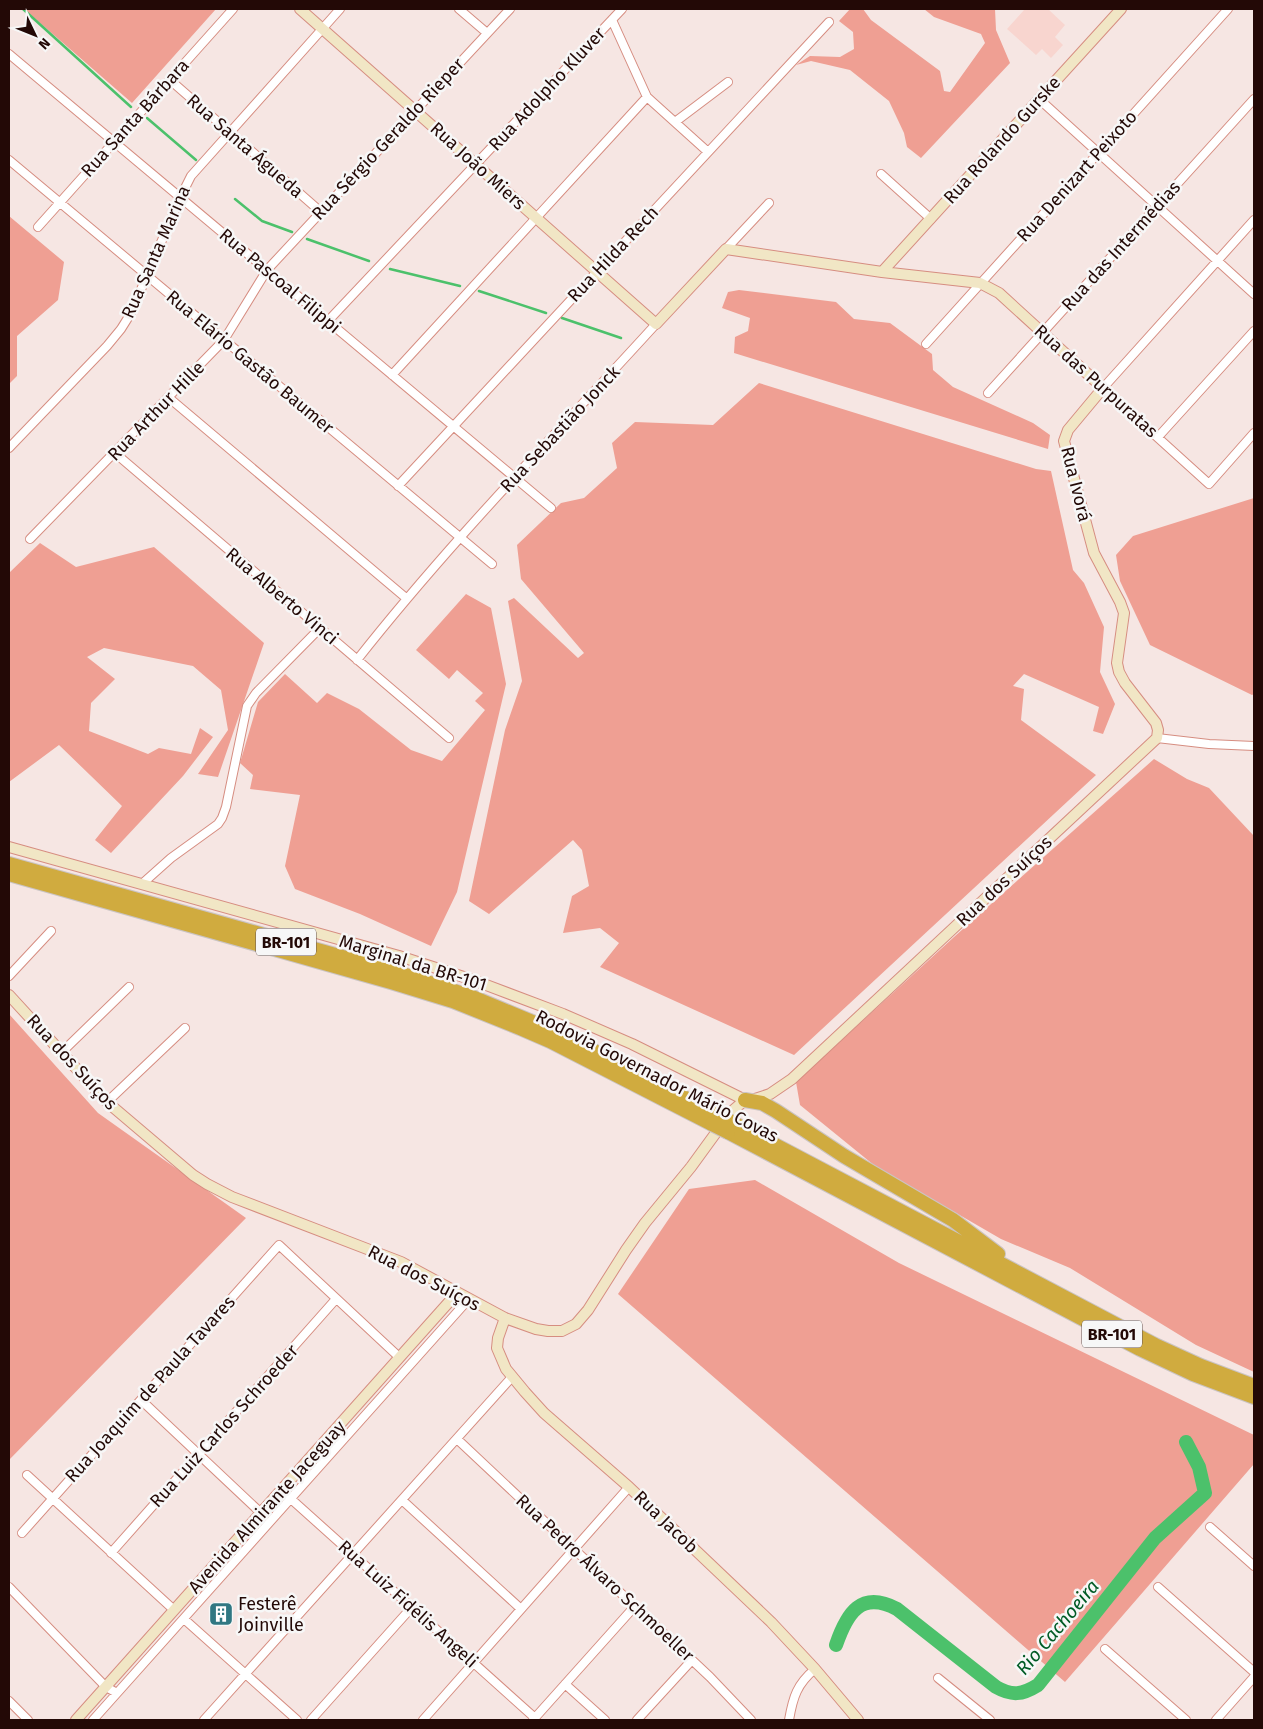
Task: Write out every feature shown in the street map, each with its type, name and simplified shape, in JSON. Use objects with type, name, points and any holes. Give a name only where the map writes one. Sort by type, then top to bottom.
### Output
[{"type":"highway","name":"Rodovia Governador Mário Covas","points":[[10,872],[396,972],[472,997],[559,1034],[715,1120],[1029,1278],[1176,1355],[1254,1386]]},
{"type":"highway","points":[[745,1100],[762,1102],[844,1156],[953,1220],[1029,1278]]},
{"type":"highway","name":"Rodovia Governador Mário Covas","points":[[731,1128],[1140,1349],[1193,1374],[1254,1397]]},
{"type":"street","name":"Rua Santa Bárbara","points":[[38,228],[233,9]]},
{"type":"street","name":"Rua João Miers","points":[[300,9],[656,324]]},
{"type":"street","name":"Rua Santa Marina","points":[[9,448],[115,337],[131,313],[191,176],[340,9]]},
{"type":"street","points":[[459,9],[487,33]]},
{"type":"street","name":"Rua Sérgio Geraldo Rieper","points":[[267,270],[510,9]]},
{"type":"street","name":"Rua Adolpho Kluver","points":[[328,321],[622,9]]},
{"type":"street","name":"Rua Rolando Gurske","points":[[882,272],[1121,9]]},
{"type":"street","name":"Rua Denizart Peixoto","points":[[926,344],[1228,9]]},
{"type":"street","points":[[612,20],[647,97],[708,152]]},
{"type":"street","name":"Rua Hilda Rech","points":[[398,486],[829,22]]},
{"type":"street","name":"Rua Pascoal Filippi","points":[[9,54],[551,508]]},
{"type":"street","name":"Rua Santa Águeda","points":[[170,80],[321,212]]},
{"type":"street","points":[[675,122],[728,82]]},
{"type":"street","points":[[392,374],[647,97]]},
{"type":"street","points":[[1039,99],[1254,294]]},
{"type":"street","name":"Rua das Intermédias","points":[[988,394],[1254,99]]},
{"type":"street","name":"Rua Elário Gastão Baumer","points":[[9,160],[492,564]]},
{"type":"street","points":[[881,174],[931,219]]},
{"type":"street","name":"Rua Sebastião Jonck","points":[[357,660],[406,598],[459,537],[769,203]]},
{"type":"street","name":"Rua Ivorá","points":[[1157,738],[1158,730],[1156,723],[1125,683],[1119,672],[1117,662],[1124,613],[1094,553],[1064,441],[1068,430],[1104,388],[1254,220]]},
{"type":"street","points":[[726,249],[882,272],[980,283]]},
{"type":"street","name":"Rua Arthur Hille","points":[[30,539],[224,340],[267,270]]},
{"type":"street","name":"Rua das Purpuratas","points":[[980,283],[999,293],[1209,484],[1254,433]]},
{"type":"street","points":[[1158,437],[1254,330]]},
{"type":"street","points":[[168,397],[406,598]]},
{"type":"street","name":"Rua Alberto Vinci","points":[[114,453],[449,738]]},
{"type":"street","points":[[143,883],[170,858],[218,824],[226,806],[247,706],[256,693],[320,628]]},
{"type":"street","points":[[1157,738],[1209,744],[1254,746]]},
{"type":"street","name":"Rua dos Suíços","points":[[9,995],[107,1102],[193,1174],[220,1192],[401,1262],[468,1300],[505,1318],[548,1331],[562,1330],[576,1324],[588,1310],[621,1257],[646,1222],[691,1167],[731,1112],[745,1100],[763,1097],[779,1090],[1157,738]]},
{"type":"street","name":"Marginal da BR-101","points":[[9,847],[399,956],[473,980],[563,1014],[632,1044],[745,1100]]},
{"type":"street","points":[[9,976],[51,931]]},
{"type":"street","points":[[62,1052],[129,987]]},
{"type":"street","points":[[107,1102],[184,1028]]},
{"type":"street","points":[[776,1111],[776,1098],[779,1090]]},
{"type":"street","name":"Rua Joaquim de Paula Tavares","points":[[22,1533],[279,1245],[336,1299]]},
{"type":"street","name":"Avenida Almirante Jaceguay","points":[[76,1720],[457,1293]]},
{"type":"street","points":[[336,1299],[399,1357]]},
{"type":"street","name":"Rua Luiz Carlos Schroeder","points":[[111,1552],[336,1299]]},
{"type":"street","name":"Avenida Almirante Jaceguay","points":[[93,1720],[468,1300]]},
{"type":"street","name":"Rua Jacob","points":[[505,1318],[498,1338],[497,1348],[501,1359],[512,1377],[544,1412],[630,1487],[771,1622],[858,1720]]},
{"type":"street","points":[[204,1720],[512,1377]]},
{"type":"street","points":[[140,1400],[261,1513]]},
{"type":"street","name":"Rua Pedro Álvaro Schmoeller","points":[[457,1439],[692,1660],[750,1720]]},
{"type":"street","points":[[27,1475],[174,1610]]},
{"type":"street","points":[[422,1720],[630,1487]]},
{"type":"street","name":"Rua Luiz Fidélis Angeli","points":[[281,1490],[534,1719]]},
{"type":"street","points":[[402,1500],[521,1609]]},
{"type":"street","points":[[1210,1527],[1254,1566]]},
{"type":"street","points":[[9,1587],[106,1687],[117,1693]]},
{"type":"street","points":[[1158,1587],[1254,1672]]},
{"type":"street","points":[[534,1719],[635,1606]]},
{"type":"street","points":[[311,1720],[412,1607]]},
{"type":"street","points":[[184,1619],[297,1720]]},
{"type":"street","points":[[164,1621],[174,1630]]},
{"type":"street","points":[[1105,1649],[1186,1720]]},
{"type":"street","points":[[637,1720],[692,1660]]},
{"type":"street","points":[[789,1720],[793,1699],[798,1687],[802,1680],[814,1669]]},
{"type":"street","points":[[1216,1720],[1254,1677]]},
{"type":"street","points":[[938,1678],[990,1720]]},
{"type":"street","points":[[565,1684],[605,1720]]},
{"type":"street","points":[[9,1701],[28,1720]]},
{"type":"shaded area","points":[[24,9],[216,9],[132,103]]},
{"type":"shaded area","points":[[850,9],[863,9],[871,20],[940,71],[944,91],[950,92],[985,43],[981,34],[934,17],[924,9],[995,9],[996,30],[1010,63],[921,158],[907,147],[904,133],[889,101],[850,70],[811,61],[796,65],[810,56],[840,57],[854,49],[853,32],[839,21]]},
{"type":"shaded area","points":[[1024,9],[1048,9],[1065,25],[1055,37],[1063,45],[1051,58],[1042,49],[1036,55],[1007,29]]},
{"type":"shaded area","points":[[9,216],[64,262],[58,300],[17,336],[17,376],[9,384]]},
{"type":"shaded area","points":[[739,290],[836,302],[854,319],[890,323],[932,354],[933,370],[953,387],[1033,423],[1050,435],[1048,449],[734,353],[735,337],[748,331],[750,318],[722,308],[728,292]]},
{"type":"shaded area","points":[[759,383],[1036,469],[1051,471],[1073,570],[1084,583],[1104,627],[1100,672],[1115,704],[1103,734],[1093,731],[1099,707],[1024,674],[1013,686],[1024,689],[1021,720],[1096,775],[794,1055],[600,967],[619,943],[600,928],[563,933],[572,896],[589,886],[582,850],[573,840],[489,914],[469,901],[505,730],[522,681],[508,601],[514,598],[578,658],[584,653],[521,579],[517,545],[561,503],[584,498],[617,468],[612,443],[635,422],[713,425]]},
{"type":"shaded area","points":[[1254,498],[1254,694],[1252,695],[1150,645],[1120,581],[1116,555],[1133,536]]},
{"type":"shaded area","points":[[40,543],[76,567],[154,547],[264,643],[218,777],[198,774],[228,730],[221,690],[193,666],[104,648],[87,657],[115,679],[91,703],[89,731],[148,754],[159,748],[191,754],[200,728],[213,737],[183,776],[111,853],[95,840],[122,806],[59,745],[9,782],[9,573]]},
{"type":"shaded area","points":[[466,594],[491,608],[506,684],[457,892],[431,946],[360,914],[295,889],[285,866],[300,795],[250,789],[253,775],[240,763],[258,702],[285,674],[317,703],[327,693],[359,709],[411,750],[442,761],[485,710],[475,701],[483,693],[457,670],[449,679],[416,650]]},
{"type":"shaded area","points":[[1154,759],[1187,779],[1209,788],[1254,836],[1254,1372],[1196,1345],[1070,1268],[1001,1239],[875,1166],[800,1105],[796,1082],[954,937]]},
{"type":"shaded area","points":[[9,1014],[98,1113],[246,1218],[9,1460]]},
{"type":"shaded area","points":[[755,1180],[899,1263],[1254,1435],[1254,1464],[1065,1682],[618,1294],[689,1189]]},
{"type":"waterway","points":[[23,9],[131,107]]},
{"type":"waterway","points":[[147,118],[196,160]]},
{"type":"waterway","points":[[235,199],[262,221],[292,232]]},
{"type":"waterway","points":[[307,239],[369,261]]},
{"type":"waterway","points":[[390,269],[460,286]]},
{"type":"waterway","points":[[479,291],[546,313]]},
{"type":"waterway","points":[[562,318],[621,338]]},
{"type":"waterway","name":"Rio Cachoeira","points":[[836,1645],[845,1623],[857,1608],[874,1602],[897,1609],[996,1687],[1007,1692],[1017,1693],[1027,1691],[1038,1685],[1155,1538],[1205,1493],[1199,1467],[1186,1442]]},
{"type":"place","name":"Festerê Joinville","points":[[221,1614]]}]
